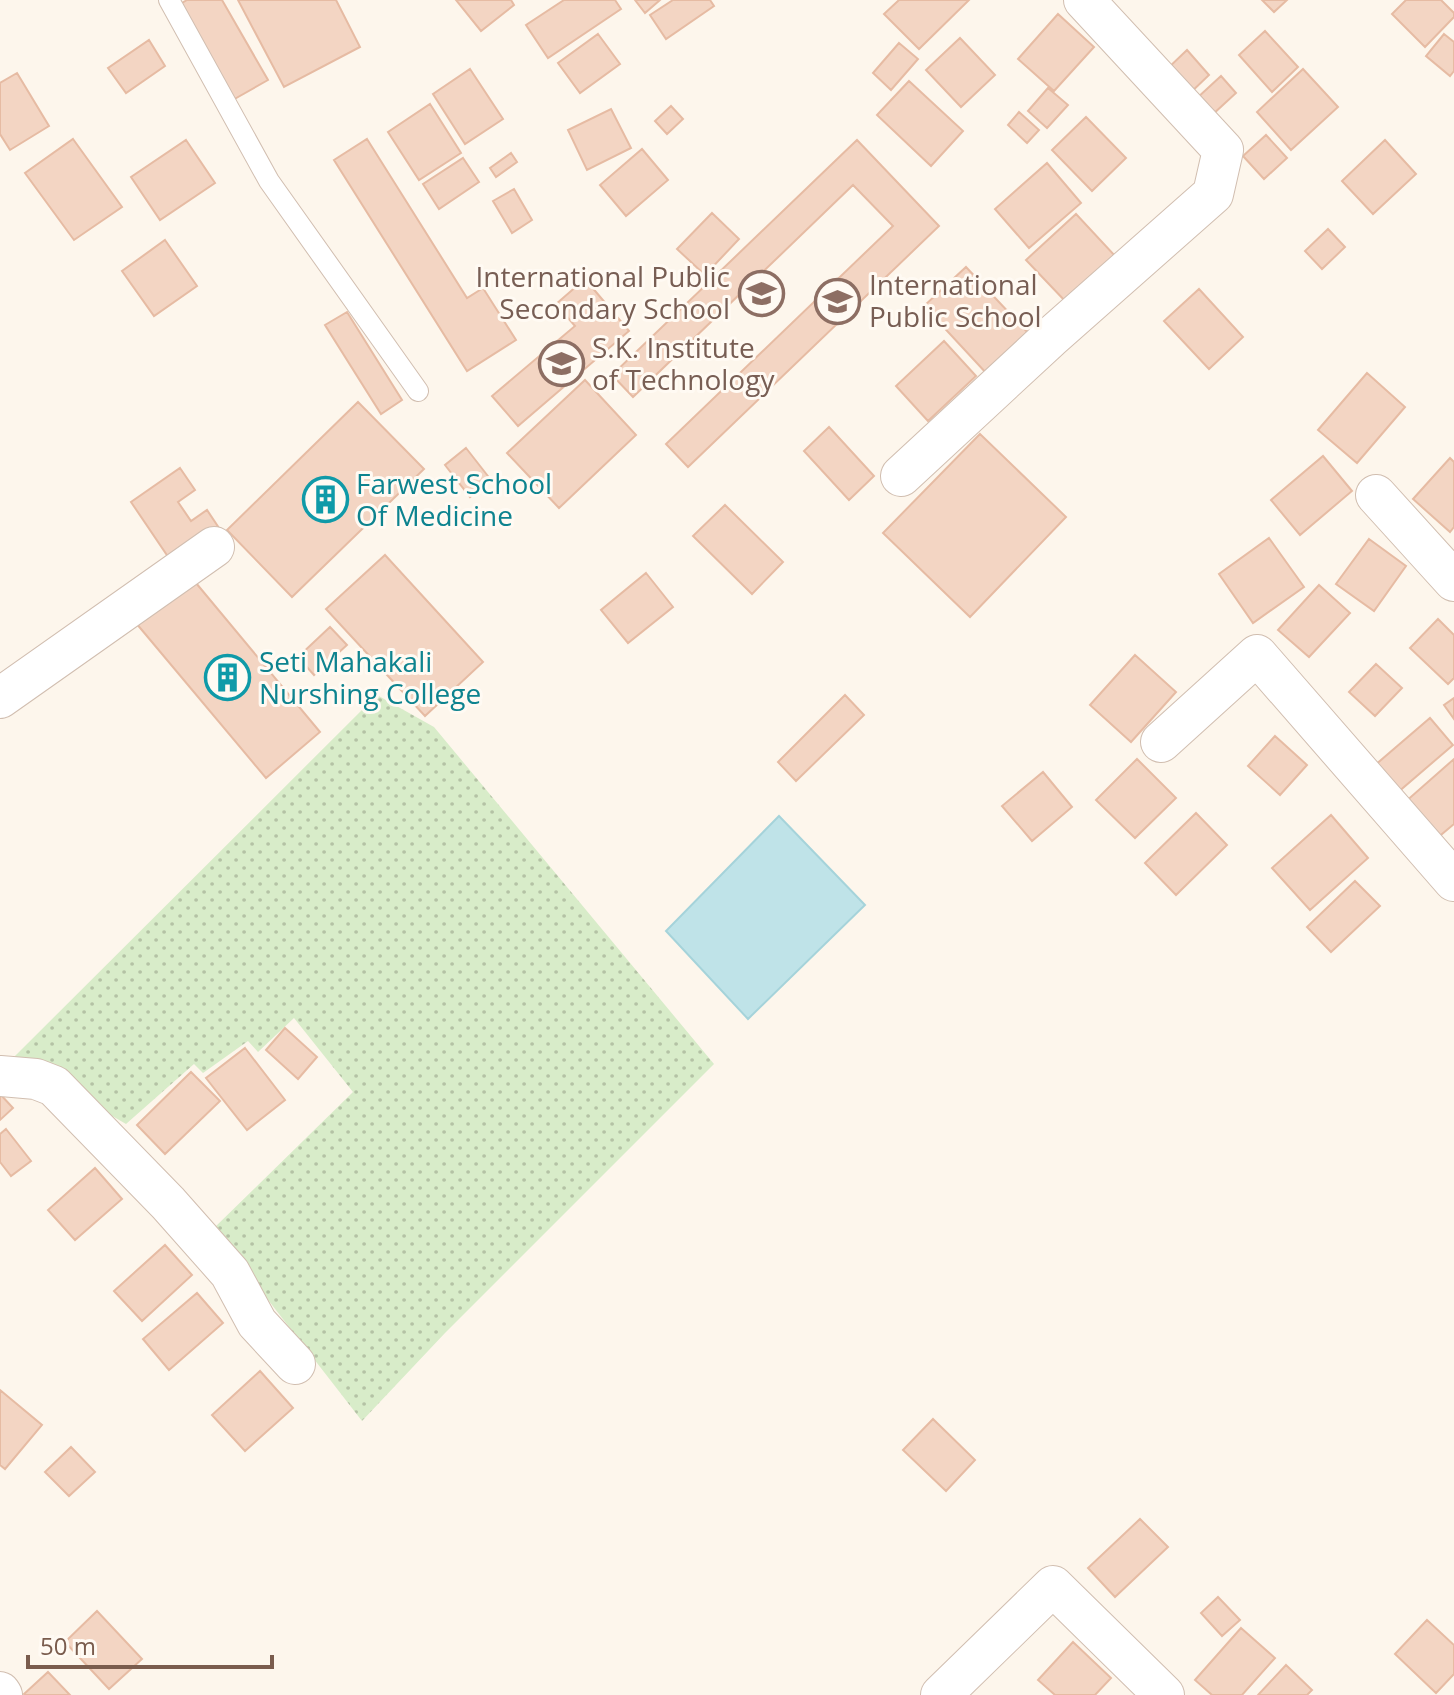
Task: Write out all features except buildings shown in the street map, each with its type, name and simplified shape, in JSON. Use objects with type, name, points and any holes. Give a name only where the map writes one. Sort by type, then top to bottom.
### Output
[{"type":"street","points":[[901,476],[1050,338],[1213,194],[1223,150],[1084,0]]},
{"type":"street","points":[[1376,495],[1454,581]]},
{"type":"street","points":[[0,698],[214,547]]},
{"type":"street","points":[[1161,742],[1257,655],[1454,881]]},
{"type":"street","points":[[0,1076],[36,1079],[54,1086],[168,1203],[230,1273],[257,1323],[295,1364]]},
{"type":"street","points":[[941,1695],[1053,1586],[1164,1695]]},
{"type":"lane","points":[[169,0],[269,181],[418,391]]},
{"type":"green space","points":[[377,695],[434,727],[714,1064],[445,1333],[362,1421],[213,1229],[353,1092],[294,1018],[258,1052],[248,1041],[203,1073],[194,1064],[126,1124],[13,1058]]},
{"type":"water","points":[[779,816],[865,905],[748,1019],[666,931]]},
{"type":"place","name":"International Public Secondary School","points":[[761,293]]},
{"type":"place","name":"International Public School","points":[[838,301]]},
{"type":"place","name":"S.K. Institute of Technology","points":[[561,364]]},
{"type":"place","name":"Farwest School Of Medicine","points":[[325,500]]},
{"type":"place","name":"Seti Mahakali Nurshing College","points":[[228,678]]}]
